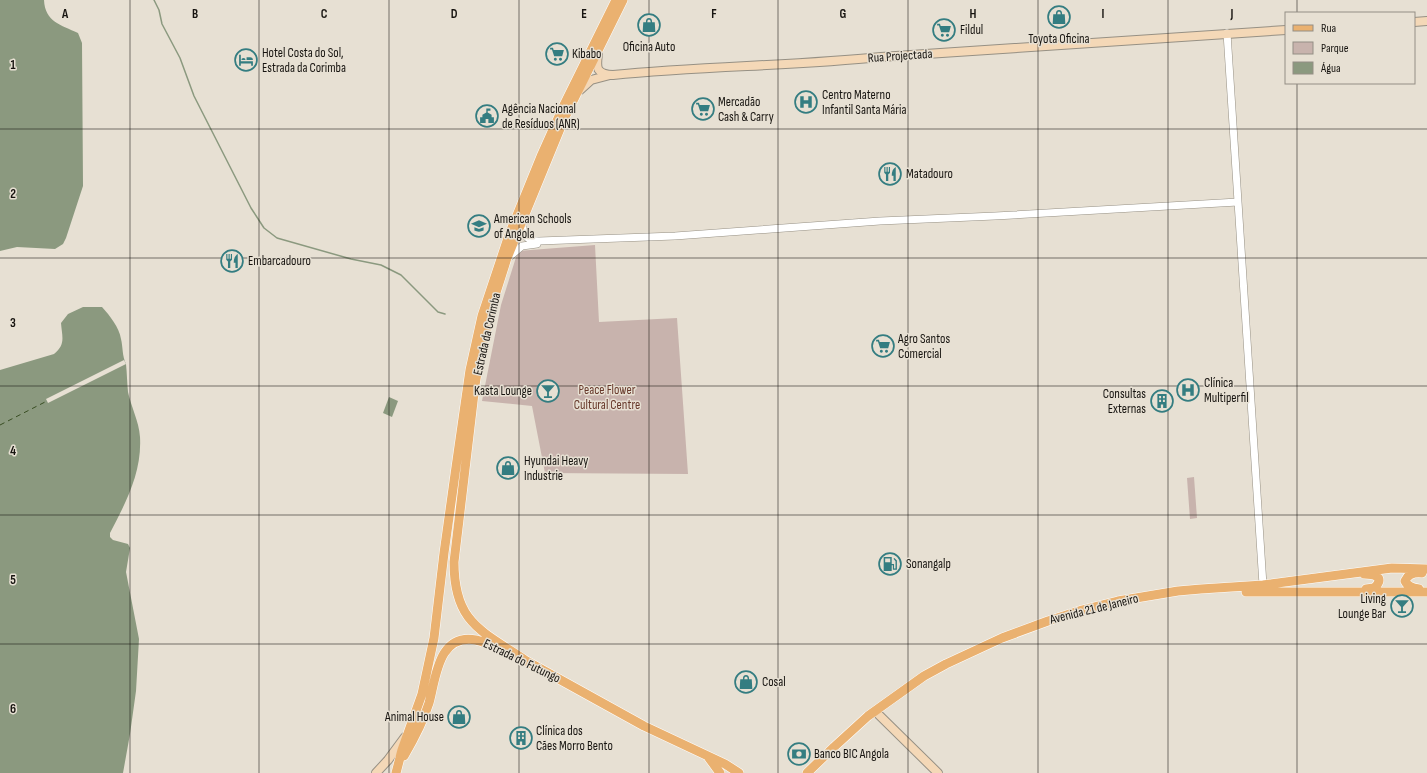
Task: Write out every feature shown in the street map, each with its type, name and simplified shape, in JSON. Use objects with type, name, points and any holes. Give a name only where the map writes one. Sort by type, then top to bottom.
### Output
[{"type":"main road","name":"Estrada da Corimba","points":[[442,580],[444,552],[470,370],[482,316],[502,253],[540,161],[564,106],[616,0]]},
{"type":"main road","name":"Estrada da Corimba","points":[[525,660],[485,634],[468,619],[458,600],[454,574],[463,476],[480,355],[490,313],[508,258],[522,223],[564,120],[623,0]]},
{"type":"main road","points":[[1415,22],[1427,21]]},
{"type":"main road","name":"Rua Projectada","points":[[577,92],[591,80],[612,74],[836,62],[881,57],[1285,30]]},
{"type":"main road","points":[[599,47],[597,68],[600,72],[605,74],[612,74]]},
{"type":"main road","name":"Avenida 21 de Janeiro","points":[[807,773],[868,716],[910,686],[946,664],[1002,638],[1048,620],[1118,601],[1155,595],[1201,589],[1263,586],[1392,568],[1427,569]]},
{"type":"main road","points":[[1427,573],[1416,572],[1407,576],[1405,581],[1407,585],[1411,587],[1427,590]]},
{"type":"main road","points":[[1279,592],[1374,588],[1379,580],[1372,574],[1359,574],[1283,583]]},
{"type":"main road","name":"Estrada do Futungo","points":[[397,769],[407,733],[427,675],[442,580]]},
{"type":"main road","name":"Avenida 21 de Janeiro","points":[[816,773],[835,752],[912,689],[945,670],[1004,642],[1049,625],[1126,605],[1158,600],[1229,593],[1427,590]]},
{"type":"main road","name":"Estrada do Futungo","points":[[397,769],[420,726],[429,703],[433,681],[440,660],[446,651],[456,642],[466,639],[478,640],[525,660],[644,726],[725,764],[738,773]]},
{"type":"main road","points":[[879,715],[938,773]]},
{"type":"main road","points":[[376,773],[388,760],[407,733]]},
{"type":"main road","name":"Estrada do Futungo","points":[[708,757],[720,773]]},
{"type":"street","points":[[1227,33],[1263,586]]},
{"type":"street","points":[[522,223],[528,239],[532,241],[544,241],[675,236],[887,220],[1010,215],[1238,202]]},
{"type":"street","points":[[508,258],[522,246],[538,244],[544,241]]},
{"type":"green space","name":"Peace Flower Cultural Centre","points":[[595,245],[599,322],[677,318],[688,474],[545,473],[532,406],[482,401],[501,305],[518,251]]},
{"type":"green space","points":[[1194,477],[1197,518],[1190,519],[1187,478]]},
{"type":"water","points":[[0,0],[44,0],[47,13],[51,18],[60,25],[78,33],[82,43],[83,186],[66,238],[63,244],[55,249],[17,247],[0,251]]},
{"type":"water","points":[[83,307],[102,307],[118,330],[126,364],[128,392],[140,437],[140,450],[136,475],[122,510],[110,533],[110,537],[113,540],[128,544],[130,548],[126,572],[139,639],[136,691],[130,734],[123,773],[0,773],[0,370],[54,354],[62,343],[61,323],[68,314]]},
{"type":"water","points":[[389,397],[398,401],[392,417],[383,413]]},
{"type":"pier","points":[[124,360],[126,364],[48,403],[46,399]]},
{"type":"waterway","points":[[154,0],[159,10],[162,24],[180,58],[194,96],[251,208],[264,228],[277,238],[351,259],[381,265],[401,275],[438,312],[445,314]]},
{"type":"ferry route","points":[[0,425],[47,401]]},
{"type":"place","name":"Toyota Oficina","points":[[1059,17]]},
{"type":"place","name":"Oficina Auto","points":[[649,25]]},
{"type":"place","name":"Fildul","points":[[944,30]]},
{"type":"place","name":"Kibabo","points":[[557,54]]},
{"type":"place","name":"Hotel Costa do Sol, Estrada da Corimba","points":[[246,60]]},
{"type":"place","name":"Centro Materno Infantil Santa Mária","points":[[806,102]]},
{"type":"place","name":"Mercadão Cash & Carry","points":[[703,109]]},
{"type":"place","name":"Agência Nacional de Resíduos (ANR)","points":[[487,116]]},
{"type":"place","name":"Matadouro","points":[[890,174]]},
{"type":"place","name":"American Schools of Angola","points":[[479,226]]},
{"type":"place","name":"Embarcadouro","points":[[232,261]]},
{"type":"place","name":"Agro Santos Comercial","points":[[883,346]]},
{"type":"place","name":"Clínica Multiperfil","points":[[1188,390]]},
{"type":"place","name":"Kasta Lounge","points":[[548,391]]},
{"type":"place","name":"Consultas Externas","points":[[1162,401]]},
{"type":"place","name":"Hyundai Heavy Industrie","points":[[508,468]]},
{"type":"place","name":"Sonangalp","points":[[890,564]]},
{"type":"place","name":"Living Lounge Bar","points":[[1402,606]]},
{"type":"place","name":"Cosal","points":[[746,682]]},
{"type":"place","name":"Animal House","points":[[459,717]]},
{"type":"place","name":"Clínica dos Cães Morro Bento","points":[[521,738]]},
{"type":"place","name":"Banco BIC Angola","points":[[799,754]]}]
